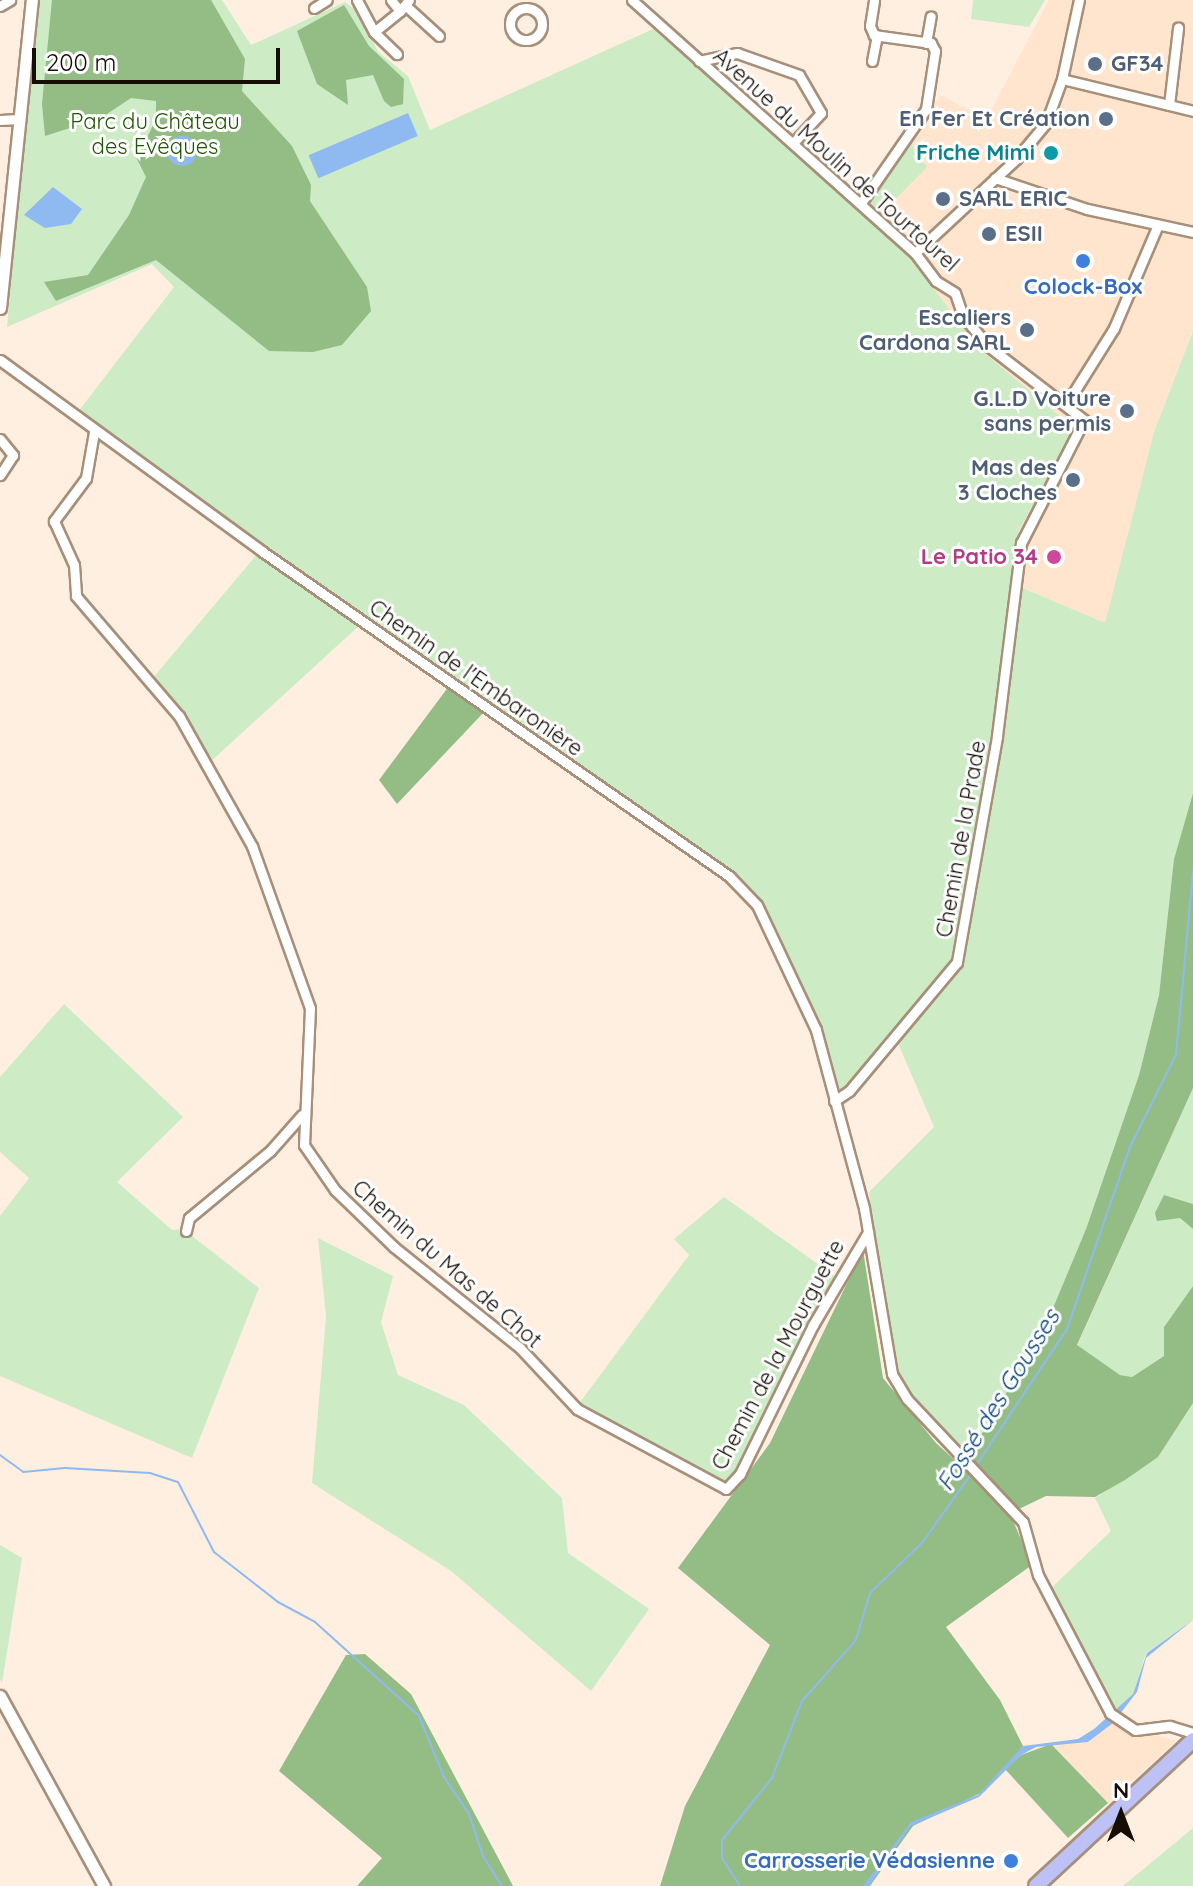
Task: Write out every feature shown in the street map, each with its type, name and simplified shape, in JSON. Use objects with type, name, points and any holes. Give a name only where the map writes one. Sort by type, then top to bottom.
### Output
[{"type":"main road","points":[[1036,1886],[1193,1740]]},
{"type":"street","points":[[0,6],[10,0]]},
{"type":"street","points":[[0,304],[32,0]]},
{"type":"street","points":[[314,8],[327,0]]},
{"type":"street","points":[[357,0],[374,32],[397,54]]},
{"type":"street","points":[[391,0],[404,6],[439,36]]},
{"type":"street","name":"Avenue du Moulin de Tourtourel","points":[[632,0],[915,253],[936,281],[955,293],[963,316],[988,346],[1049,397],[1067,403]]},
{"type":"street","points":[[861,203],[926,109],[935,51],[926,43],[877,35],[870,31],[874,0]]},
{"type":"street","points":[[915,253],[1010,164],[1046,123],[1062,79],[1079,0]]},
{"type":"street","points":[[374,32],[404,6]]},
{"type":"street","points":[[926,43],[931,16]]},
{"type":"street","points":[[1169,105],[1178,28]]},
{"type":"street","points":[[872,61],[877,35]]},
{"type":"street","points":[[699,61],[737,53],[799,75],[821,113],[793,143]]},
{"type":"street","points":[[1062,79],[1193,111]]},
{"type":"street","points":[[0,120],[19,119]]},
{"type":"street","points":[[1010,164],[1018,182]]},
{"type":"street","points":[[995,178],[1018,182],[1087,209],[1193,232]]},
{"type":"street","points":[[1067,403],[1107,342],[1158,225]]},
{"type":"street","name":"Chemin de l'Embaronière","points":[[0,360],[94,432],[729,876],[766,917],[816,1030],[834,1101]]},
{"type":"street","name":"Chemin de la Prade","points":[[834,1101],[849,1091],[957,962],[997,737],[1015,585],[1026,529],[1084,429],[1079,412],[1067,403]]},
{"type":"street","name":"Chemin du Mas de Chot","points":[[94,432],[86,478],[57,511],[55,530],[74,565],[76,596],[179,716],[252,846],[310,1008],[302,1115],[308,1154],[335,1190],[394,1247],[520,1348],[577,1409],[726,1489]]},
{"type":"street","points":[[0,439],[13,455],[0,475]]},
{"type":"street","name":"Chemin de la Mourguette","points":[[726,1489],[740,1474],[813,1325],[868,1232],[834,1101]]},
{"type":"street","points":[[186,1231],[189,1218],[270,1151],[302,1115]]},
{"type":"street","points":[[868,1232],[892,1374],[907,1399],[1018,1515],[1038,1575],[1114,1717],[1135,1730],[1170,1726],[1193,1733]]},
{"type":"street","points":[[0,1696],[104,1886]]},
{"type":"shaded area","points":[[1049,0],[1193,0],[1193,331],[1154,432],[1105,624],[1012,584],[1019,530],[1074,429],[983,352],[905,252],[858,207],[941,95],[986,120]]},
{"type":"shaded area","points":[[1113,1723],[1176,1741],[1108,1803],[1051,1744],[1088,1742]]},
{"type":"green space","name":"Parc du Château des Evêques","points":[[36,0],[222,0],[251,45],[345,2],[361,14],[378,52],[408,76],[430,130],[653,29],[858,207],[905,252],[983,352],[1075,429],[1019,530],[992,754],[956,960],[845,1103],[769,915],[731,873],[77,413],[174,287],[152,264],[7,327]]},
{"type":"green space","name":"Parc du Château des Evêques","points":[[52,0],[211,0],[245,59],[242,91],[292,146],[311,185],[310,201],[367,287],[371,311],[342,345],[313,352],[269,351],[156,260],[56,301],[44,282],[88,275],[129,215],[146,177],[137,159],[156,119],[156,101],[131,98],[101,118],[45,136],[42,104]]},
{"type":"green space","points":[[973,0],[1045,0],[1029,27],[971,19]]},
{"type":"green space","points":[[344,5],[369,46],[404,79],[403,104],[391,107],[384,101],[373,75],[346,80],[348,105],[317,84],[297,31]]},
{"type":"green space","points":[[910,142],[927,167],[880,215],[866,203]]},
{"type":"green space","points":[[1193,331],[1193,793],[1174,859],[1159,995],[1139,1075],[1086,1229],[1043,1332],[969,1455],[913,1398],[899,1372],[872,1222],[869,1192],[934,1127],[897,1041],[960,963],[1020,587],[1105,623],[1154,432]]},
{"type":"green space","points":[[258,553],[361,624],[208,764],[152,679]]},
{"type":"green space","points":[[449,686],[485,711],[397,804],[379,780]]},
{"type":"green space","points":[[1193,793],[1193,1088],[1077,1345],[1120,1375],[1132,1377],[1164,1356],[1164,1327],[1193,1286],[1193,1403],[1158,1457],[1125,1480],[1095,1497],[1046,1496],[1019,1509],[969,1455],[1043,1332],[1086,1229],[1139,1075],[1159,995],[1174,859]]},
{"type":"green space","points":[[64,1004],[183,1117],[117,1182],[172,1230],[183,1229],[259,1288],[192,1458],[0,1376],[0,1216],[29,1178],[0,1152],[0,1077]]},
{"type":"green space","points":[[1193,1088],[1193,1204],[1164,1195],[1167,1216],[1180,1218],[1193,1229],[1193,1286],[1164,1327],[1164,1356],[1132,1377],[1120,1375],[1077,1346]]},
{"type":"green space","points":[[1164,1195],[1193,1204],[1193,1229],[1180,1218],[1157,1221],[1155,1213]]},
{"type":"green space","points":[[724,1197],[836,1277],[732,1479],[717,1482],[578,1405],[689,1255],[674,1239]]},
{"type":"green space","points":[[318,1238],[393,1276],[381,1322],[398,1375],[464,1405],[562,1498],[568,1553],[649,1609],[591,1691],[451,1571],[312,1483],[326,1316]]},
{"type":"green space","points":[[863,1250],[883,1378],[936,1443],[1008,1509],[1032,1565],[946,1627],[1000,1700],[1023,1746],[985,1791],[913,1826],[870,1886],[660,1886],[685,1806],[770,1645],[678,1568],[770,1443]]},
{"type":"green space","points":[[1193,1403],[1193,1620],[1146,1653],[1133,1694],[1116,1709],[1049,1590],[1111,1531],[1095,1498],[1158,1457]]},
{"type":"green space","points":[[0,1545],[22,1558],[2,1683],[0,1679]]},
{"type":"green space","points":[[365,1654],[411,1694],[513,1886],[357,1886],[382,1858],[279,1771],[346,1655]]},
{"type":"green space","points":[[1051,1744],[1108,1803],[1068,1838],[1005,1769],[1021,1755]]},
{"type":"green space","points":[[1193,1828],[1193,1886],[1123,1886]]},
{"type":"water","points":[[408,113],[418,136],[318,178],[309,155]]},
{"type":"water","points":[[182,136],[193,140],[197,151],[193,162],[182,166],[171,162],[167,151],[171,140]]},
{"type":"water","points":[[53,187],[82,209],[71,224],[45,228],[24,215]]},
{"type":"water","points":[[1193,1620],[1146,1658],[1137,1692],[1113,1723],[1088,1742],[1036,1747],[1021,1755],[979,1797],[911,1826],[869,1886],[863,1886],[911,1822],[978,1795],[1023,1746],[1078,1739],[1094,1729],[1133,1694],[1147,1653]]},
{"type":"waterway","name":"Fossé des Gousses","points":[[975,1467],[1067,1329],[1130,1147],[1176,1055],[1193,871]]},
{"type":"waterway","points":[[0,1455],[23,1472],[65,1468],[150,1473],[178,1482],[214,1552],[278,1602],[315,1622],[419,1716],[444,1777],[469,1814],[483,1856],[502,1886]]},
{"type":"waterway","name":"Fossé des Gousses","points":[[740,1886],[722,1858],[722,1840],[772,1778],[802,1701],[856,1640],[870,1593],[922,1543],[972,1473]]},
{"type":"place","name":"GF34","points":[[1095,64]]},
{"type":"place","name":"En Fer Et Création","points":[[1106,119]]},
{"type":"place","name":"Friche Mimi","points":[[1051,153]]},
{"type":"place","name":"SARL ERIC","points":[[943,199]]},
{"type":"place","name":"ESII","points":[[989,234]]},
{"type":"place","name":"Colock-Box","points":[[1083,261]]},
{"type":"place","name":"Escaliers Cardona SARL","points":[[1027,330]]},
{"type":"place","name":"G.L.D Voiture sans permis","points":[[1127,411]]},
{"type":"place","name":"Mas des 3 Cloches","points":[[1073,480]]},
{"type":"place","name":"Le Patio 34","points":[[1054,557]]},
{"type":"place","name":"Carrosserie Védasienne","points":[[1011,1861]]}]
